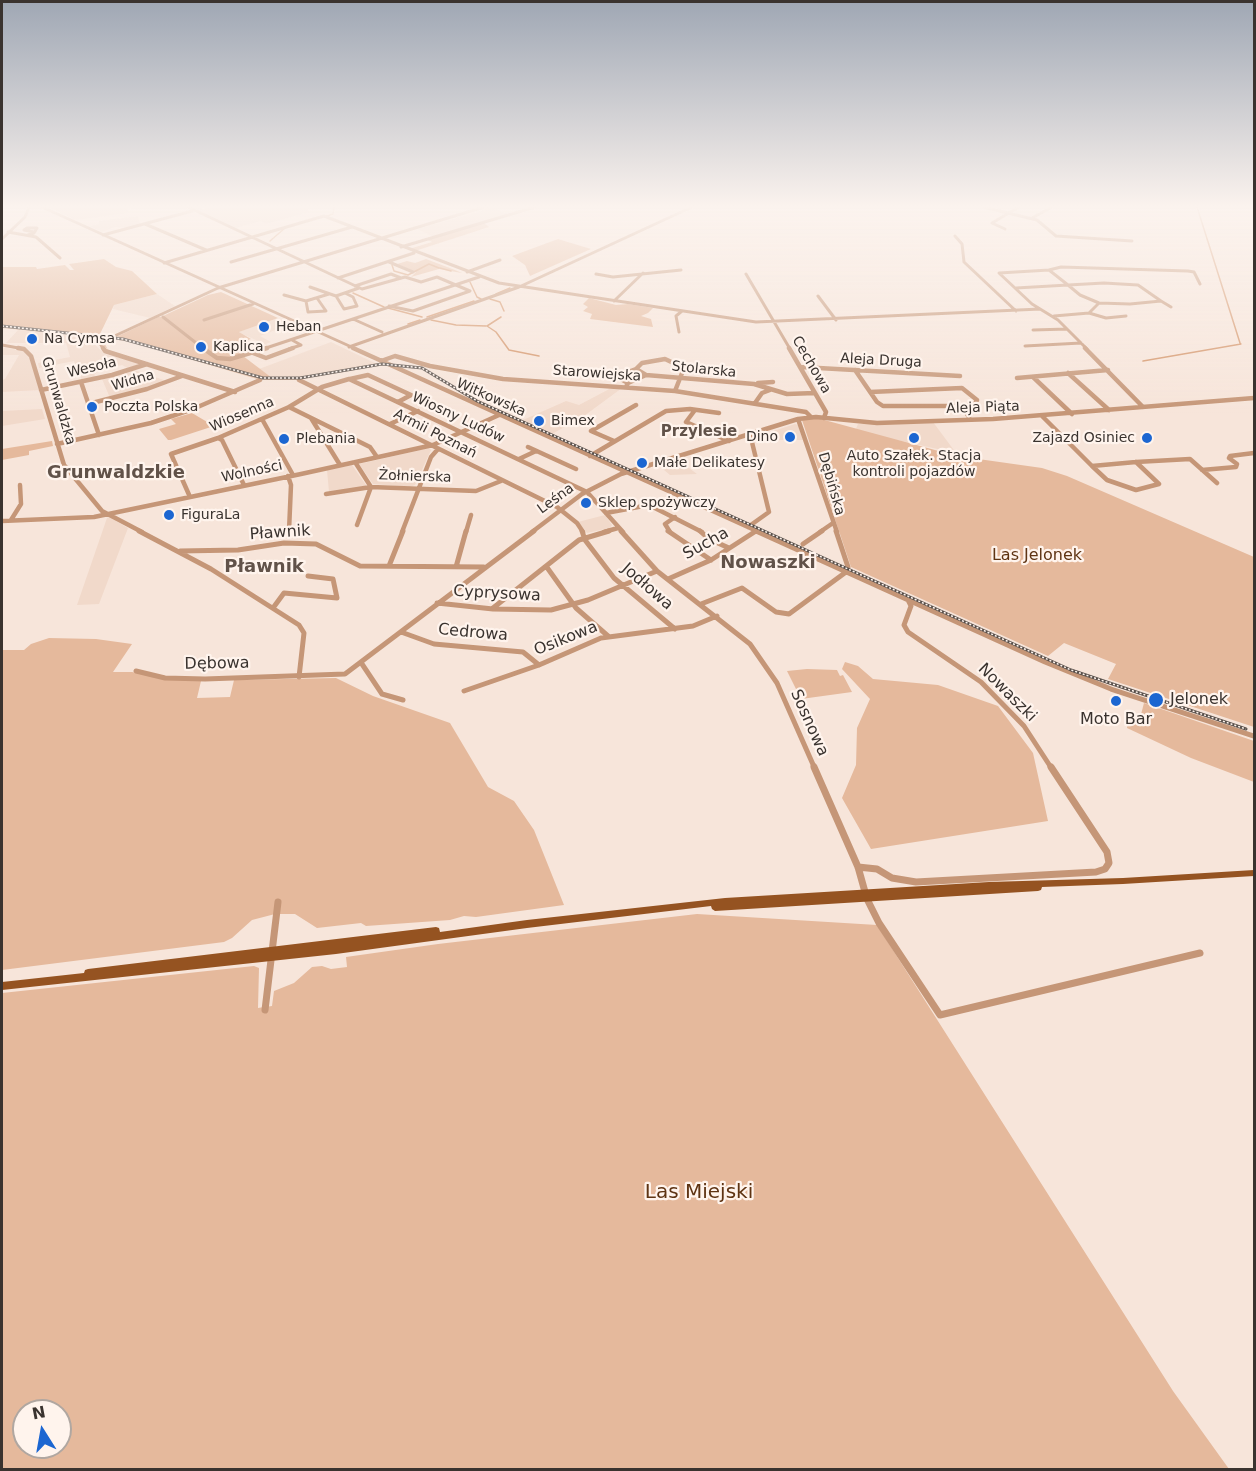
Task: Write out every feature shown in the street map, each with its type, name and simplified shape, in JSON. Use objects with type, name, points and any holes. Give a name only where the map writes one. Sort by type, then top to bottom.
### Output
[{"type":"main road","points":[[2,986],[103,970],[272,954],[398,935],[527,924],[665,908],[866,895],[1025,890],[1078,883],[1254,873]]},
{"type":"street","name":"Witkowska","points":[[191,276],[1078,676],[1254,736]]},
{"type":"street","points":[[235,392],[105,351],[101,345],[112,337],[218,288],[258,276]]},
{"type":"street","points":[[333,276],[359,288],[408,277],[421,282],[437,277],[470,291],[413,311],[389,306]]},
{"type":"street","points":[[338,278],[345,276]]},
{"type":"street","points":[[309,287],[336,296],[387,276]]},
{"type":"street","points":[[395,276],[401,278]]},
{"type":"street","points":[[476,276],[519,287],[774,323],[1040,309]]},
{"type":"street","points":[[350,347],[519,287],[544,276]]},
{"type":"street","points":[[614,301],[640,276]]},
{"type":"street","name":"Cechowa","points":[[747,276],[826,412],[824,418]]},
{"type":"street","points":[[978,276],[1016,311]]},
{"type":"street","points":[[1002,276],[1040,309],[1053,316],[1143,406]]},
{"type":"street","points":[[1056,276],[1080,295],[1099,303],[1130,304],[1161,301]]},
{"type":"street","points":[[1196,276],[1200,284]]},
{"type":"street","points":[[163,317],[217,358],[240,357],[479,277]]},
{"type":"street","points":[[1016,288],[1104,283],[1138,285],[1171,307]]},
{"type":"street","points":[[336,296],[344,309],[357,306],[353,297],[345,293]]},
{"type":"street","points":[[284,295],[306,301],[330,294]]},
{"type":"street","points":[[818,296],[836,320]]},
{"type":"street","points":[[306,301],[308,312],[326,311],[317,298]]},
{"type":"street","points":[[1089,314],[1099,303]]},
{"type":"street","points":[[204,320],[253,304]]},
{"type":"street","points":[[679,332],[676,316],[682,311]]},
{"type":"street","points":[[1053,316],[1089,314],[1106,318],[1126,315]]},
{"type":"street","points":[[352,319],[382,332]]},
{"type":"street","points":[[1033,330],[1067,329]]},
{"type":"street","points":[[253,353],[266,358],[301,345],[292,340]]},
{"type":"street","points":[[1025,346],[1081,343]]},
{"type":"street","name":"Grunwaldzka","points":[[3,345],[17,347],[30,354],[64,465],[102,510],[179,551],[273,608],[302,629],[299,677]]},
{"type":"street","name":"Starowiejska","points":[[380,362],[394,356],[493,378],[627,385],[675,391],[806,412],[812,417]]},
{"type":"street","points":[[646,375],[627,385],[619,376],[636,369],[640,364],[665,359],[684,368],[675,391]]},
{"type":"street","name":"Wesoła","points":[[41,390],[148,364]]},
{"type":"street","name":"Aleja Druga","points":[[801,367],[960,376]]},
{"type":"street","name":"Stolarska","points":[[636,369],[646,375],[754,384],[777,392],[815,393]]},
{"type":"street","points":[[855,370],[870,392],[879,404],[885,406],[962,406],[975,404],[977,401],[968,390],[961,387],[870,392]]},
{"type":"street","points":[[1017,378],[1108,370]]},
{"type":"street","points":[[1068,374],[1108,410]]},
{"type":"street","name":"Widna","points":[[88,404],[147,389],[183,375]]},
{"type":"street","points":[[319,389],[333,382],[368,375],[411,395],[398,402]]},
{"type":"street","points":[[769,377],[777,392]]},
{"type":"street","points":[[1033,377],[1072,414]]},
{"type":"street","name":"Wiosny Ludów","points":[[349,379],[587,492]]},
{"type":"street","points":[[57,444],[193,409],[260,380]]},
{"type":"street","name":"Armii Poznań","points":[[298,380],[561,510]]},
{"type":"street","points":[[81,382],[99,435]]},
{"type":"street","points":[[754,384],[773,382]]},
{"type":"street","name":"Wiosenna","points":[[190,497],[171,454],[218,438],[262,419],[289,407],[319,389]]},
{"type":"street","points":[[755,404],[762,393],[770,389]]},
{"type":"street","name":"Aleja Piąta","points":[[824,418],[877,423],[1042,416],[1254,398]]},
{"type":"street","points":[[614,441],[591,431],[636,405]]},
{"type":"street","points":[[962,406],[969,417]]},
{"type":"street","points":[[289,407],[370,447],[376,457]]},
{"type":"street","points":[[695,410],[686,422],[729,441]]},
{"type":"street","points":[[590,456],[666,411],[695,410],[719,413]]},
{"type":"street","points":[[390,424],[418,411]]},
{"type":"street","name":"Wolności","points":[[2,521],[108,514],[433,446],[499,415]]},
{"type":"street","points":[[1042,416],[1107,480],[1125,488],[1139,490],[1159,485],[1136,462]]},
{"type":"street","points":[[311,418],[340,465]]},
{"type":"street","name":"Leśna","points":[[339,675],[362,664],[437,603],[587,492],[627,473],[798,419],[824,418]]},
{"type":"street","points":[[262,419],[291,476],[289,531]]},
{"type":"street","name":"Dębińska","points":[[798,419],[833,522],[803,544]]},
{"type":"street","points":[[748,527],[769,512],[750,434]]},
{"type":"street","points":[[218,438],[222,440],[243,485]]},
{"type":"street","points":[[528,447],[576,469]]},
{"type":"street","points":[[389,566],[433,452],[438,449]]},
{"type":"street","points":[[519,459],[536,451]]},
{"type":"street","points":[[1202,470],[1236,467],[1237,464],[1229,458],[1230,456],[1254,453]]},
{"type":"street","points":[[1092,466],[1190,459],[1217,483]]},
{"type":"street","points":[[355,462],[372,488],[357,525]]},
{"type":"street","name":"Żołnierska","points":[[326,494],[372,488],[476,491],[501,481]]},
{"type":"street","points":[[11,520],[21,504],[20,485]]},
{"type":"street","name":"Sosnowa","points":[[587,492],[657,571],[750,644],[777,683],[858,867],[866,895],[879,923],[940,1015],[1200,953]]},
{"type":"street","points":[[606,513],[646,504],[698,529],[709,539],[729,548]]},
{"type":"street","name":"Jodłowa","points":[[561,510],[577,523],[584,534],[583,537],[614,578],[675,628]]},
{"type":"street","points":[[456,567],[471,515]]},
{"type":"street","points":[[675,517],[665,524],[666,529],[711,560]]},
{"type":"street","points":[[701,604],[742,588],[776,612],[789,614],[846,572],[848,567],[833,522]]},
{"type":"street","points":[[493,609],[583,537],[618,528]]},
{"type":"street","name":"Sucha","points":[[668,579],[711,560],[756,531]]},
{"type":"street","name":"Pławnik","points":[[179,551],[238,550],[284,543],[316,544],[353,564],[485,567]]},
{"type":"street","points":[[546,566],[574,605],[608,636]]},
{"type":"street","name":"Cyprysowa","points":[[437,603],[534,611],[574,605],[657,571]]},
{"type":"street","points":[[273,608],[284,593],[337,598],[338,592],[333,579],[308,576]]},
{"type":"street","name":"Nowaszki","points":[[858,867],[877,869],[892,878],[916,882],[1096,872],[1105,869],[1109,863],[1107,852],[1024,726],[981,682],[908,632],[904,625],[911,606],[907,600]]},
{"type":"street","name":"Osikowa","points":[[464,691],[539,665],[608,636],[693,626],[717,616]]},
{"type":"street","name":"Cedrowa","points":[[401,632],[434,644],[523,652],[539,665]]},
{"type":"street","points":[[362,664],[382,694],[403,700]]},
{"type":"street","name":"Dębowa","points":[[136,671],[165,678],[339,675]]},
{"type":"street","points":[[265,1010],[278,902]]},
{"type":"shaded area","points":[[157,294],[175,306],[150,318],[113,309],[114,305]]},
{"type":"shaded area","points":[[278,318],[291,324],[260,336],[271,342],[266,344],[269,346],[238,332]]},
{"type":"shaded area","points":[[18,330],[106,338],[94,344],[105,354],[142,364],[129,369],[122,365],[100,370],[94,375],[96,377],[82,381],[74,361],[39,368],[38,363],[70,357],[66,343],[6,343]]},
{"type":"shaded area","points":[[331,342],[377,364],[292,378],[272,378],[259,369]]},
{"type":"shaded area","points":[[2,347],[28,352],[41,390],[2,392],[2,380],[5,379],[19,355],[2,355]]},
{"type":"shaded area","points":[[134,370],[167,381],[110,398],[102,379]]},
{"type":"shaded area","points":[[613,387],[622,388],[584,416],[552,434],[523,420],[566,401],[579,405]]},
{"type":"shaded area","points":[[42,409],[45,419],[2,426],[2,411]]},
{"type":"shaded area","name":"Auto Szałek. Stacja kontroli pojazdów","points":[[933,422],[956,453],[855,431],[858,424]]},
{"type":"shaded area","points":[[798,425],[803,440],[779,440],[767,433]]},
{"type":"shaded area","points":[[429,448],[431,450],[415,485],[410,487],[373,484],[359,464]]},
{"type":"shaded area","points":[[677,459],[697,474],[670,475],[658,465]]},
{"type":"shaded area","points":[[352,465],[366,485],[363,488],[329,492],[327,470]]},
{"type":"shaded area","points":[[605,515],[612,525],[610,528],[587,533],[578,522]]},
{"type":"shaded area","points":[[107,518],[128,528],[99,604],[77,605]]},
{"type":"green space","points":[[2,276],[137,276],[157,294],[114,305],[100,334],[109,335],[106,338],[2,328]]},
{"type":"green space","points":[[221,292],[278,318],[239,332],[251,339],[230,346],[272,378],[299,377],[379,363],[384,365],[296,380],[268,380],[257,379],[136,343],[114,339],[105,344],[108,350],[103,345],[106,342],[158,317],[164,317],[208,295]]},
{"type":"green space","points":[[589,298],[616,305],[628,304],[653,308],[641,316],[651,319],[653,327],[590,319],[592,314],[583,311],[588,307],[583,304]]},
{"type":"green space","points":[[192,413],[214,426],[171,440],[168,440],[159,429],[176,424],[171,419]]},
{"type":"green space","name":"Las Jelonek","points":[[817,418],[957,456],[1042,468],[1067,476],[1254,557],[1254,727],[1108,679],[1116,664],[1064,643],[1048,656],[851,567],[802,420]]},
{"type":"green space","points":[[52,441],[53,446],[29,451],[29,455],[2,460],[2,449]]},
{"type":"green space","name":"Las Miejski","points":[[49,638],[96,639],[132,644],[113,672],[132,672],[164,679],[201,681],[197,698],[230,697],[234,680],[336,678],[373,696],[450,723],[488,787],[514,801],[534,830],[564,905],[476,917],[464,916],[450,920],[366,926],[361,923],[317,928],[295,914],[276,914],[265,1007],[272,1006],[274,991],[294,983],[312,967],[322,966],[331,969],[347,967],[346,957],[438,944],[697,914],[877,925],[1173,1391],[1229,1469],[2,1469],[2,993],[254,966],[259,968],[258,1008],[264,1007],[275,914],[252,920],[224,942],[2,970],[2,650],[24,650],[31,644]]},
{"type":"green space","points":[[845,662],[858,666],[873,679],[938,685],[998,706],[1033,753],[1048,821],[871,849],[842,798],[856,765],[857,728],[870,699],[842,669]]},
{"type":"green space","points":[[837,670],[840,676],[843,675],[852,692],[801,699],[787,671]]},
{"type":"green space","points":[[1144,703],[1254,741],[1254,782],[1191,758],[1127,728],[1128,720],[1139,722]]},
{"type":"waterway","points":[[1219,276],[1240,343]]},
{"type":"waterway","points":[[470,282],[477,297],[481,299]]},
{"type":"waterway","points":[[496,294],[510,288]]},
{"type":"waterway","points":[[353,293],[384,307]]},
{"type":"waterway","points":[[490,299],[500,302],[504,311]]},
{"type":"waterway","points":[[427,317],[474,301]]},
{"type":"waterway","points":[[388,308],[422,317]]},
{"type":"waterway","points":[[501,317],[487,326],[496,332],[509,350],[539,356]]},
{"type":"waterway","points":[[408,324],[420,320]]},
{"type":"waterway","points":[[431,320],[456,325],[486,326]]},
{"type":"waterway","points":[[1143,361],[1241,344]]},
{"type":"railway","points":[[2,326],[123,339],[263,378],[300,378],[382,364],[422,368],[477,401],[1071,670],[1246,729]]},
{"type":"place","name":"Heban","points":[[264,327]]},
{"type":"place","name":"Na Cymsa","points":[[32,339]]},
{"type":"place","name":"Kaplica","points":[[201,347]]},
{"type":"place","name":"Poczta Polska","points":[[92,407]]},
{"type":"place","name":"Bimex","points":[[539,421]]},
{"type":"place","name":"Dino","points":[[790,437]]},
{"type":"place","name":"Auto Szałek. Stacja kontroli pojazdów","points":[[914,438]]},
{"type":"place","name":"Zajazd Osiniec","points":[[1147,438]]},
{"type":"place","name":"Plebania","points":[[284,439]]},
{"type":"place","name":"Małe Delikatesy","points":[[642,463]]},
{"type":"place","name":"Sklep spożywczy","points":[[586,503]]},
{"type":"place","name":"FiguraLa","points":[[169,515]]},
{"type":"place","name":"Jelonek","points":[[1156,700]]},
{"type":"place","name":"Moto Bar","points":[[1116,701]]},
{"type":"district","name":"Przylesie","points":[[699,432]]},
{"type":"district","name":"Grunwaldzkie","points":[[116,473]]},
{"type":"district","name":"Nowaszki","points":[[768,563]]},
{"type":"district","name":"Pławnik","points":[[264,567]]}]
